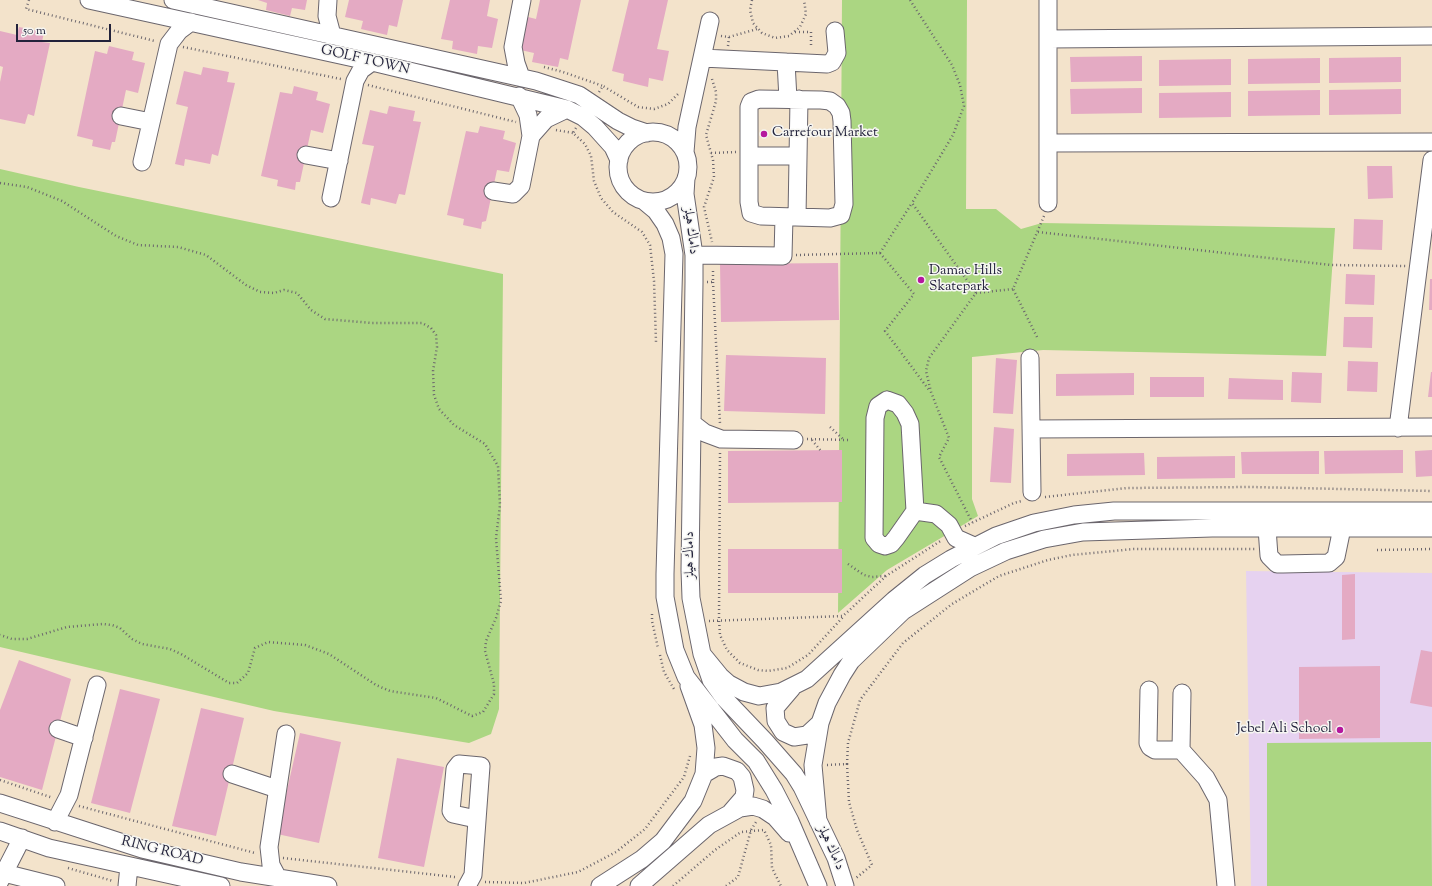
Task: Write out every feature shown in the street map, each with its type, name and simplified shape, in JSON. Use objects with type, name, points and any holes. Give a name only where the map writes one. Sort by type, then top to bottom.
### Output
[{"type":"street","name":"GOLF TOWN","points":[[89,0],[372,62],[519,96],[567,109],[583,117],[604,137],[613,147],[619,160]]},
{"type":"street","name":"GOLF TOWN","points":[[173,0],[521,77],[568,90],[592,103],[618,121],[632,128],[654,133]]},
{"type":"street","points":[[521,77],[516,63],[513,47],[522,0]]},
{"type":"street","points":[[1048,0],[1048,203]]},
{"type":"street","points":[[310,30],[327,4]]},
{"type":"street","points":[[327,4],[332,36]]},
{"type":"street","points":[[159,15],[169,44]]},
{"type":"street","points":[[142,162],[169,44],[179,31],[191,22]]},
{"type":"street","points":[[693,103],[679,120],[654,133],[637,136],[629,142],[623,150],[619,160],[618,169],[623,185],[629,192],[644,201],[657,202],[670,198],[680,190],[686,178],[688,170],[685,152],[687,127],[693,103],[702,63],[709,28]]},
{"type":"street","points":[[1048,39],[1432,36]]},
{"type":"street","points":[[702,63],[786,62],[827,64],[832,62],[837,53],[835,37]]},
{"type":"street","points":[[493,71],[513,47]]},
{"type":"street","points":[[342,56],[350,68],[354,81]]},
{"type":"street","points":[[331,198],[354,81],[361,70],[372,62]]},
{"type":"street","points":[[694,255],[783,256],[798,156],[794,99],[786,62]]},
{"type":"street","points":[[492,191],[509,194],[519,190],[531,130],[519,96]]},
{"type":"street","points":[[759,99],[794,99],[830,101],[837,106],[841,113],[844,210],[836,217],[755,216],[751,213],[749,208],[749,107],[751,102],[759,99]]},
{"type":"street","points":[[531,130],[546,119],[567,109]]},
{"type":"street","points":[[121,116],[151,122]]},
{"type":"street","points":[[654,133],[671,137],[679,143],[685,152]]},
{"type":"street","points":[[1048,143],[1432,142]]},
{"type":"street","points":[[749,154],[798,156]]},
{"type":"street","points":[[306,155],[339,161]]},
{"type":"street","points":[[1398,428],[1432,160]]},
{"type":"street","name":"داماك هيلز","points":[[686,178],[685,194],[694,255],[690,570],[691,598],[702,654],[711,680],[724,698],[794,774],[848,884]]},
{"type":"street","name":"داماك هيلز","points":[[644,201],[656,211],[665,224],[671,238],[674,254],[665,597],[676,650],[686,677],[735,740],[756,761],[780,802],[804,852],[818,886]]},
{"type":"street","points":[[1030,358],[1034,496]]},
{"type":"street","points":[[887,400],[898,404],[905,413],[910,424],[915,512],[890,544],[885,546],[879,544],[874,538],[875,412],[882,402],[887,400]]},
{"type":"street","points":[[692,423],[705,433],[721,439],[794,440]]},
{"type":"street","points":[[1031,430],[1432,428]]},
{"type":"street","points":[[692,457],[706,446],[721,439]]},
{"type":"street","points":[[702,654],[729,684],[744,692],[759,696],[781,692],[792,688],[807,679],[828,662],[894,600],[925,575],[951,559],[996,536],[1034,523],[1074,515],[1114,511],[1432,511]]},
{"type":"street","points":[[915,512],[928,512],[943,518],[955,535],[974,546]]},
{"type":"street","points":[[1267,528],[1270,556],[1277,564],[1329,564],[1336,557],[1342,528]]},
{"type":"street","points":[[818,821],[813,765],[820,723],[826,704],[851,661],[903,611],[970,568],[1006,551],[1044,539],[1083,532],[1267,528],[1432,528]]},
{"type":"street","points":[[951,559],[955,535]]},
{"type":"street","points":[[600,886],[642,859],[663,841],[693,801],[704,774],[706,748],[703,725],[686,677]]},
{"type":"street","points":[[55,822],[69,800],[97,685]]},
{"type":"street","points":[[792,688],[775,708],[776,721],[783,732],[794,737],[807,735],[820,723]]},
{"type":"street","points":[[1149,690],[1148,743],[1155,750],[1181,750]]},
{"type":"street","points":[[1182,693],[1181,750],[1206,778],[1218,800],[1226,886]]},
{"type":"street","points":[[58,729],[84,738]]},
{"type":"street","points":[[278,878],[267,853],[286,734]]},
{"type":"street","points":[[474,882],[476,819],[481,766],[462,763],[455,769],[453,784],[444,802],[453,814],[476,819]]},
{"type":"street","points":[[704,774],[716,767],[723,766],[737,771],[742,776],[746,790],[744,797],[730,814]]},
{"type":"street","points":[[232,774],[277,789]]},
{"type":"street","points":[[69,800],[79,829]]},
{"type":"street","name":"RING ROAD","points":[[0,803],[142,849],[251,874],[328,886]]},
{"type":"street","points":[[639,886],[709,825],[740,808],[752,806],[763,809],[778,820],[804,852]]},
{"type":"street","name":"RING ROAD","points":[[0,831],[49,848],[221,886]]},
{"type":"street","points":[[22,838],[2,877],[56,886]]},
{"type":"street","points":[[251,874],[267,853]]},
{"type":"street","points":[[127,886],[129,866]]},
{"type":"path","points":[[29,0],[26,8],[169,44],[354,81],[531,130]]},
{"type":"path","points":[[752,0],[751,17],[757,29],[768,36],[775,38],[789,36],[795,32],[804,21],[806,14],[804,0]]},
{"type":"path","points":[[880,253],[953,136],[964,106],[960,85],[952,65],[910,0]]},
{"type":"path","points":[[709,28],[729,37],[757,29]]},
{"type":"path","points":[[795,32],[811,32],[812,48],[804,48]]},
{"type":"path","points":[[729,37],[728,46],[735,46]]},
{"type":"path","points":[[702,63],[709,71],[716,92],[714,109],[706,134],[713,160],[714,177],[704,207],[711,231],[714,256],[713,282],[721,439],[720,634],[723,642],[733,657],[749,667],[768,671],[787,668],[802,660],[843,616],[886,576],[955,535],[972,522],[1014,503],[1034,496],[1127,488],[1251,487],[1432,490]]},
{"type":"path","points":[[592,103],[602,86],[638,107],[654,109],[661,108],[674,99],[680,86]]},
{"type":"path","points":[[583,117],[573,133],[589,149],[593,163],[594,181],[601,198],[613,212],[642,232],[650,245],[654,281],[656,344]]},
{"type":"path","points":[[711,153],[749,154]]},
{"type":"path","points":[[0,183],[27,187],[62,202],[116,236],[138,245],[178,246],[206,255],[246,285],[260,292],[274,293],[284,290],[297,293],[311,310],[325,318],[372,323],[422,323],[431,328],[436,335],[437,347],[433,371],[434,395],[439,409],[454,425],[485,444],[498,466],[500,505],[496,538],[501,601],[496,618],[486,641],[485,651],[493,674],[494,694],[482,712],[472,716],[436,698],[390,691],[376,685],[329,654],[305,645],[268,642],[256,648],[248,673],[237,683],[229,683],[181,654],[170,649],[142,644],[120,628],[112,625],[103,624],[67,627],[26,638],[12,638],[0,635]]},
{"type":"path","points":[[912,203],[976,293]]},
{"type":"path","points":[[1013,289],[1038,232],[1048,203]]},
{"type":"path","points":[[1038,232],[1331,265],[1419,266]]},
{"type":"path","points":[[783,256],[880,253]]},
{"type":"path","points":[[880,253],[914,294],[885,331],[931,392]]},
{"type":"path","points":[[694,282],[713,282]]},
{"type":"path","points":[[972,522],[939,457],[949,438],[931,392],[926,370],[929,358],[976,293],[1013,289]]},
{"type":"path","points":[[1013,289],[1037,337]]},
{"type":"path","points":[[830,427],[843,439]]},
{"type":"path","points":[[812,439],[821,450]]},
{"type":"path","points":[[794,440],[848,440]]},
{"type":"path","points":[[848,884],[872,865],[857,830],[849,802],[847,764],[848,743],[860,700],[903,643],[952,604],[999,576],[1054,559],[1134,548],[1269,550]]},
{"type":"path","points":[[1377,550],[1432,549]]},
{"type":"path","points":[[848,564],[864,575],[872,578],[886,576]]},
{"type":"path","points":[[653,608],[652,621],[664,672],[676,692]]},
{"type":"path","points":[[696,621],[843,616]]},
{"type":"path","points":[[0,780],[267,853],[461,878],[474,882],[524,883],[578,872],[616,852],[645,829],[684,777],[691,750]]},
{"type":"path","points":[[813,765],[847,764]]},
{"type":"path","points":[[726,886],[738,877],[751,830],[763,809]]},
{"type":"path","points":[[673,886],[715,850],[741,832],[751,830],[764,830],[771,845],[772,868],[781,886]]},
{"type":"shaded area","name":"Jebel Ali School","points":[[1246,571],[1432,573],[1432,886],[1251,886]]},
{"type":"green space","points":[[842,0],[967,0],[966,209],[996,209],[1021,229],[1042,223],[1335,228],[1326,356],[1043,350],[972,357],[972,499],[978,516],[887,570],[838,613]]},
{"type":"green space","points":[[0,169],[79,187],[503,274],[499,709],[491,734],[469,743],[274,711],[0,647]]},
{"type":"green space","points":[[1431,742],[1432,886],[1267,886],[1267,743]]},
{"type":"building","points":[[258,0],[307,0],[305,10],[292,8],[290,16],[266,10],[267,3]]},
{"type":"building","points":[[349,0],[403,0],[397,27],[389,25],[387,35],[361,29],[363,21],[345,17]]},
{"type":"building","points":[[450,0],[490,0],[487,16],[498,19],[492,48],[478,46],[477,54],[452,49],[453,41],[441,39]]},
{"type":"building","points":[[540,0],[581,0],[568,60],[560,58],[558,67],[532,62],[534,53],[516,49],[524,16],[536,19]]},
{"type":"building","points":[[629,0],[668,0],[657,49],[669,51],[663,81],[649,78],[648,87],[623,81],[624,74],[612,71]]},
{"type":"building","points":[[19,27],[44,32],[42,42],[50,43],[34,116],[28,114],[25,124],[0,119],[0,82],[3,67],[0,66],[0,31],[17,35]]},
{"type":"building","points":[[109,46],[134,52],[132,60],[145,63],[138,93],[126,90],[115,142],[112,142],[110,150],[92,146],[93,140],[77,136],[95,51],[107,54]]},
{"type":"building","points":[[1142,56],[1142,81],[1071,82],[1070,57]]},
{"type":"building","points":[[1401,57],[1401,82],[1329,83],[1329,58]]},
{"type":"building","points":[[1320,58],[1320,83],[1248,84],[1248,59]]},
{"type":"building","points":[[1231,59],[1231,85],[1159,86],[1159,60]]},
{"type":"building","points":[[203,67],[229,72],[227,82],[235,83],[218,156],[212,154],[210,164],[185,159],[184,166],[175,164],[188,107],[176,104],[184,71],[201,75]]},
{"type":"building","points":[[294,86],[318,92],[316,100],[330,104],[323,133],[311,130],[300,182],[296,182],[295,190],[277,186],[278,180],[261,176],[280,92],[292,94]]},
{"type":"building","points":[[1142,88],[1142,113],[1071,114],[1070,89]]},
{"type":"building","points":[[1401,89],[1401,114],[1329,115],[1329,90]]},
{"type":"building","points":[[1320,90],[1320,115],[1248,116],[1248,91]]},
{"type":"building","points":[[1231,92],[1231,117],[1159,118],[1159,93]]},
{"type":"building","points":[[389,106],[415,111],[413,121],[421,122],[405,195],[399,194],[396,204],[371,198],[370,205],[361,203],[374,146],[362,144],[370,110],[387,114]]},
{"type":"building","points":[[480,126],[505,131],[503,139],[516,143],[509,172],[497,170],[486,221],[482,222],[481,229],[463,225],[464,219],[447,215],[466,131],[478,133]]},
{"type":"building","points":[[1367,166],[1392,166],[1393,198],[1368,199]]},
{"type":"building","points":[[1354,219],[1383,220],[1382,250],[1353,249]]},
{"type":"building","points":[[838,263],[839,320],[721,322],[720,264]]},
{"type":"building","points":[[1346,274],[1375,275],[1374,305],[1345,304]]},
{"type":"building","points":[[1430,279],[1432,279],[1432,310],[1429,310]]},
{"type":"building","points":[[1344,317],[1373,317],[1372,348],[1343,347]]},
{"type":"building","points":[[726,355],[826,358],[825,414],[724,411]]},
{"type":"building","points":[[996,358],[1017,360],[1013,414],[993,413]]},
{"type":"building","points":[[1348,361],[1378,362],[1377,392],[1347,391]]},
{"type":"building","points":[[1292,372],[1322,373],[1321,403],[1291,402]]},
{"type":"building","points":[[1431,372],[1432,397],[1428,397]]},
{"type":"building","points":[[1134,373],[1134,395],[1056,396],[1056,374]]},
{"type":"building","points":[[1150,377],[1204,377],[1204,397],[1150,397]]},
{"type":"building","points":[[1229,378],[1283,380],[1283,400],[1228,399]]},
{"type":"building","points":[[994,427],[1014,429],[1011,483],[990,482]]},
{"type":"building","points":[[842,450],[842,502],[728,503],[728,451]]},
{"type":"building","points":[[1403,450],[1403,473],[1325,474],[1324,451]]},
{"type":"building","points":[[1432,450],[1432,476],[1416,477],[1415,451]]},
{"type":"building","points":[[1319,451],[1319,474],[1242,474],[1241,452]]},
{"type":"building","points":[[1144,453],[1145,475],[1067,476],[1067,454]]},
{"type":"building","points":[[1235,456],[1235,478],[1157,479],[1157,457]]},
{"type":"building","points":[[728,549],[842,549],[842,593],[728,593]]},
{"type":"building","points":[[1355,574],[1355,639],[1342,640],[1342,575]]},
{"type":"building","points":[[1421,650],[1432,652],[1432,707],[1410,703]]},
{"type":"building","points":[[19,660],[71,679],[42,790],[0,777],[0,710]]},
{"type":"building","points":[[1380,666],[1380,738],[1299,739],[1299,667]]},
{"type":"building","points":[[120,689],[160,699],[130,813],[91,803]]},
{"type":"building","points":[[201,708],[244,718],[216,836],[172,826]]},
{"type":"building","points":[[300,733],[341,742],[319,843],[277,834]]},
{"type":"building","points":[[397,758],[444,767],[424,867],[378,858]]},
{"type":"place","name":"Carrefour Market","points":[[764,134]]},
{"type":"place","name":"Damac Hills Skatepark","points":[[921,280]]},
{"type":"place","name":"Jebel Ali School","points":[[1340,730]]}]
